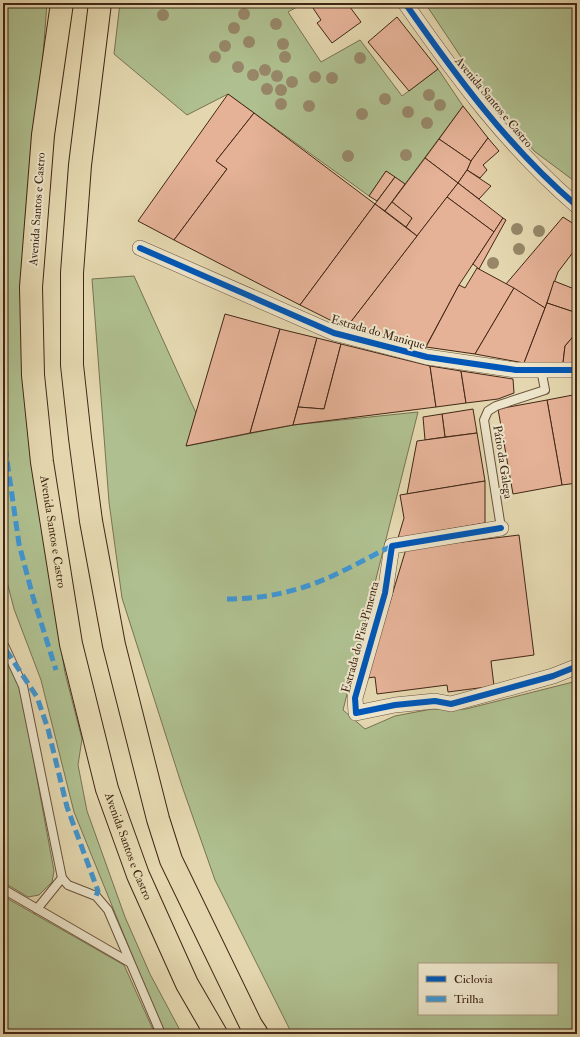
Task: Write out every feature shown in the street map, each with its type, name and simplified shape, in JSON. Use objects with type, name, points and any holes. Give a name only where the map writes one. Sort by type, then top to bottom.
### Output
[{"type":"main road","name":"Avenida Santos e Castro","points":[[62,3],[43,135],[31,287],[33,375],[42,462],[71,644],[107,789],[138,875],[187,984],[216,1034]]},
{"type":"main road","points":[[100,3],[80,165],[72,273],[72,365],[91,520],[114,646],[164,839],[171,860],[251,1025],[257,1034]]},
{"type":"street","name":"Avenida Santos e Castro","points":[[405,3],[484,110],[514,145],[550,183],[577,206]]},
{"type":"street","name":"Estrada do Manique","points":[[140,248],[334,333],[427,357],[516,370],[577,370]]},
{"type":"street","name":"Estrada do Pisa Pimenta","points":[[502,528],[392,546],[385,593],[355,698],[356,713],[395,705],[435,701],[451,704],[553,676],[577,667]]},
{"type":"lane","name":"Pátio da Galega","points":[[502,528],[484,420],[488,411],[496,406],[546,390],[541,369]]},
{"type":"lane","points":[[3,643],[23,686],[62,878],[68,886],[96,896],[108,910],[161,1034]]},
{"type":"lane","points":[[37,909],[62,878]]},
{"type":"lane","points":[[3,889],[129,962]]},
{"type":"green space","points":[[3,3],[47,3],[34,172],[48,567],[65,673],[82,739],[78,765],[87,811],[125,917],[150,974],[182,1034],[167,1034],[160,1024],[74,812],[41,680],[14,609],[4,570]]},
{"type":"green space","points":[[120,3],[304,3],[288,12],[321,62],[360,40],[402,96],[438,69],[463,106],[405,184],[386,171],[369,196],[228,94],[187,115],[114,54]]},
{"type":"green space","points":[[425,3],[577,3],[577,183],[534,151],[471,72]]},
{"type":"green space","points":[[134,276],[196,413],[187,446],[293,425],[418,412],[343,710],[365,729],[395,716],[432,709],[466,709],[577,681],[577,1034],[292,1034],[215,880],[182,786],[122,598],[109,502],[92,279]]},
{"type":"green space","points":[[3,650],[21,691],[54,871],[52,882],[39,895],[28,897],[3,882]]},
{"type":"green space","points":[[3,896],[124,965],[155,1034],[3,1034]]},
{"type":"building","points":[[319,3],[347,3],[361,22],[332,43],[317,23],[321,20],[313,8]]},
{"type":"building","points":[[397,17],[438,69],[409,91],[368,42]]},
{"type":"building","points":[[228,94],[254,113],[216,161],[227,169],[174,240],[138,221]]},
{"type":"building","points":[[463,106],[488,138],[471,161],[439,139]]},
{"type":"building","points":[[254,113],[375,204],[300,305],[174,240],[227,169],[216,161]]},
{"type":"building","points":[[488,138],[499,151],[483,165],[487,170],[480,178],[467,170],[471,161]]},
{"type":"building","points":[[439,139],[471,161],[458,183],[425,158]]},
{"type":"building","points":[[425,158],[458,183],[417,236],[406,227],[412,218],[392,202]]},
{"type":"building","points":[[467,170],[491,186],[479,199],[458,183]]},
{"type":"building","points":[[386,171],[395,177],[377,201],[369,196]]},
{"type":"building","points":[[395,177],[405,184],[385,211],[375,204]]},
{"type":"building","points":[[458,183],[503,218],[494,232],[447,197]]},
{"type":"building","points":[[447,197],[494,232],[459,285],[423,352],[346,328]]},
{"type":"building","points":[[392,202],[412,218],[406,227],[385,211]]},
{"type":"building","points":[[375,204],[417,236],[346,328],[300,305]]},
{"type":"building","points":[[563,217],[577,226],[577,247],[558,272],[545,308],[506,284]]},
{"type":"building","points":[[503,218],[506,220],[479,269],[473,264]]},
{"type":"building","points":[[477,268],[514,288],[475,354],[426,347],[459,285],[465,288]]},
{"type":"building","points":[[554,281],[577,290],[577,313],[547,303]]},
{"type":"building","points":[[514,288],[545,308],[524,363],[475,354]]},
{"type":"building","points":[[547,303],[577,313],[577,332],[565,346],[563,363],[524,363]]},
{"type":"building","points":[[225,314],[280,329],[250,433],[186,446]]},
{"type":"building","points":[[280,329],[317,338],[293,425],[250,433]]},
{"type":"building","points":[[577,332],[577,364],[563,363],[565,346]]},
{"type":"building","points":[[317,338],[341,344],[324,409],[298,407]]},
{"type":"building","points":[[341,344],[430,366],[436,407],[293,425],[298,407],[324,409]]},
{"type":"building","points":[[430,366],[461,371],[466,403],[436,407]]},
{"type":"building","points":[[461,371],[513,379],[514,393],[498,399],[466,403]]},
{"type":"building","points":[[573,395],[577,417],[577,483],[562,485],[547,400]]},
{"type":"building","points":[[547,400],[562,485],[513,494],[498,409]]},
{"type":"building","points":[[473,409],[477,433],[445,437],[442,414]]},
{"type":"building","points":[[442,414],[445,437],[425,440],[423,417]]},
{"type":"building","points":[[477,433],[485,481],[407,494],[417,441]]},
{"type":"building","points":[[485,481],[485,523],[398,538],[404,518],[400,495]]},
{"type":"building","points":[[519,535],[534,655],[491,661],[494,686],[448,692],[447,685],[377,694],[375,677],[367,678],[406,549]]},
{"type":"marked path","points":[[3,432],[19,544],[33,597],[56,670]]},
{"type":"marked path","points":[[227,599],[252,598],[288,592],[311,585],[392,546]]},
{"type":"marked path","points":[[6,650],[37,697],[48,729],[67,807],[98,891],[96,896]]},
{"type":"cycle path","points":[[405,3],[464,84],[506,136],[552,184],[577,206]]},
{"type":"cycle path","points":[[140,248],[334,333],[427,357],[516,370],[577,370]]},
{"type":"cycle path","points":[[501,528],[392,546],[385,593],[355,698],[356,713],[395,705],[435,701],[451,704],[553,676],[577,667]]}]
